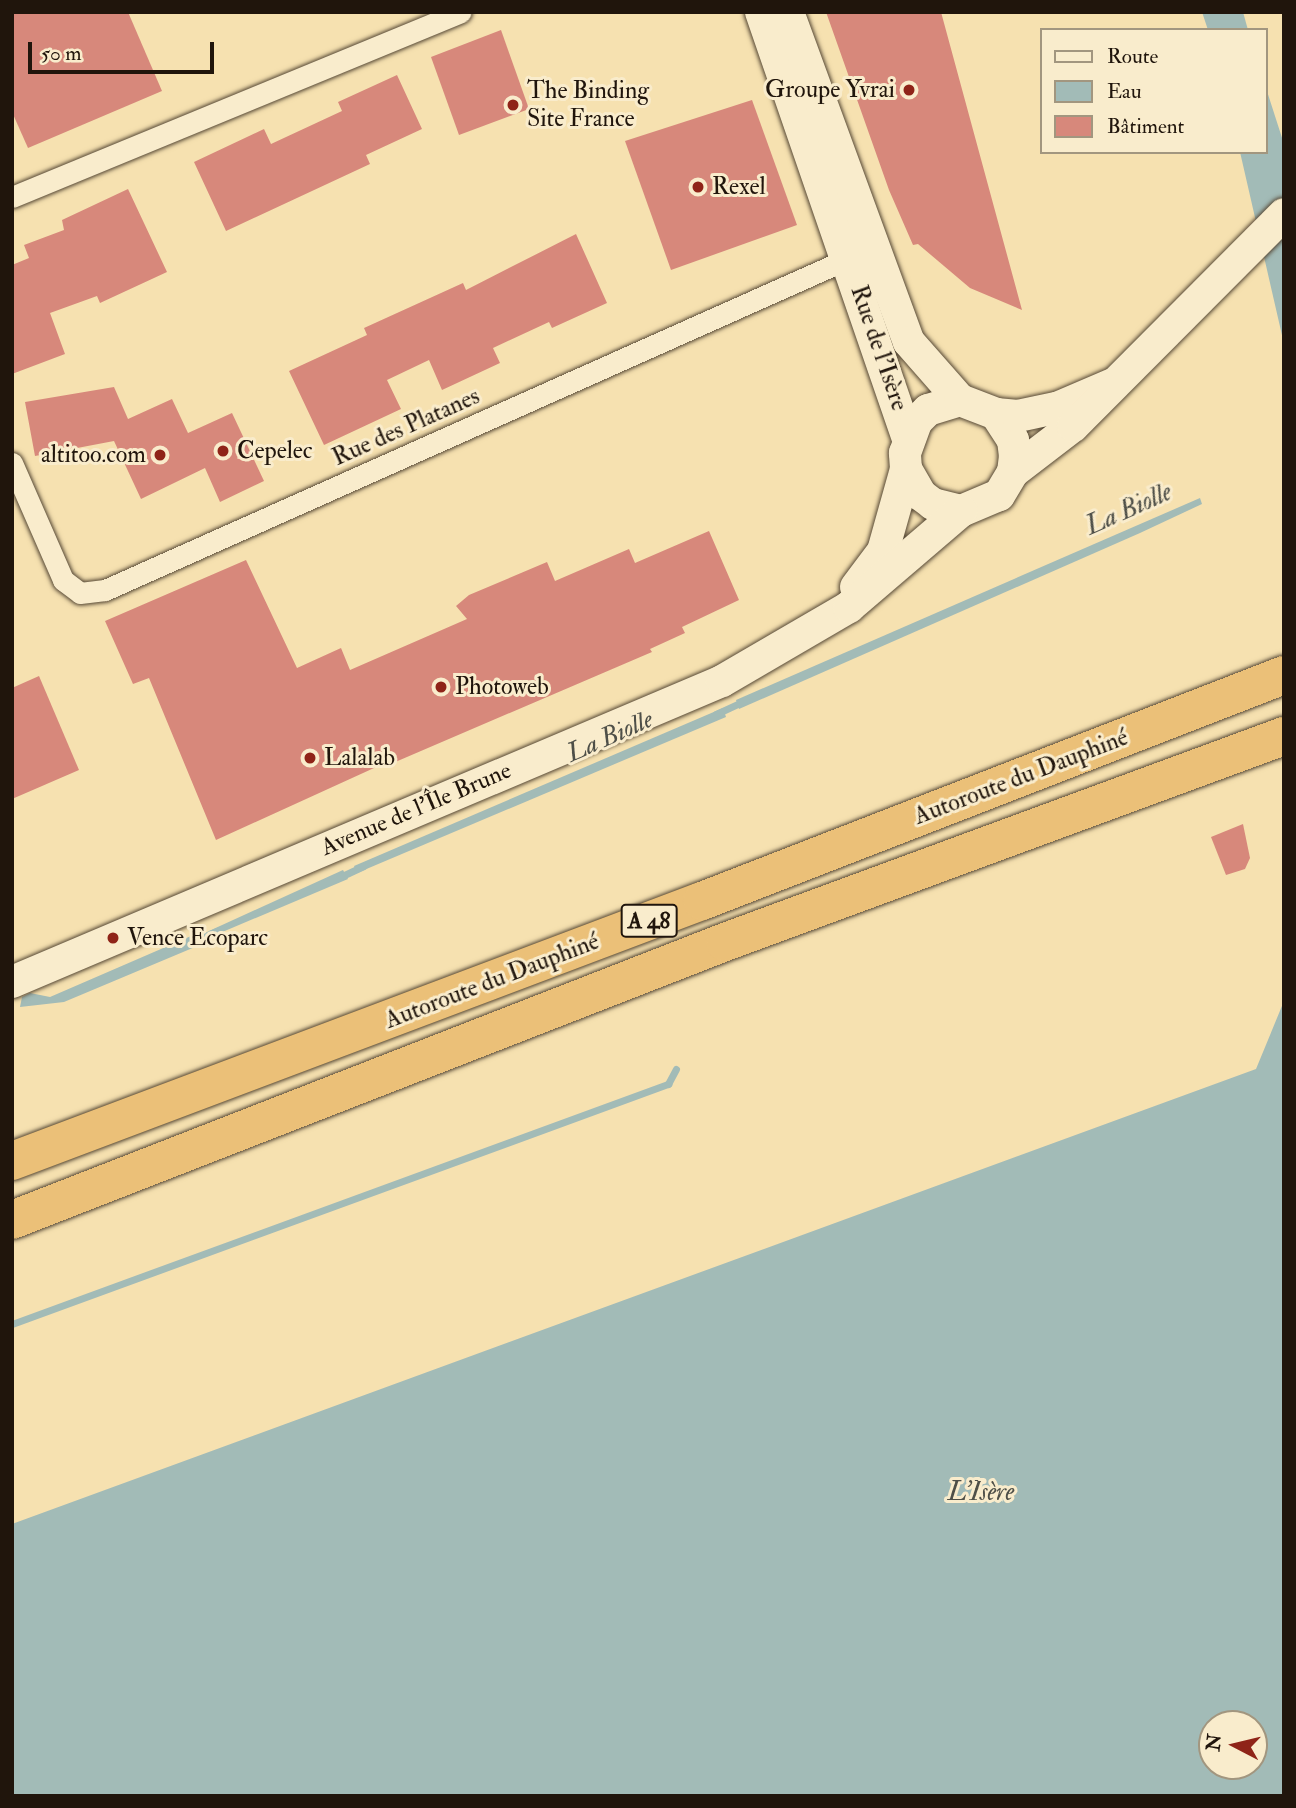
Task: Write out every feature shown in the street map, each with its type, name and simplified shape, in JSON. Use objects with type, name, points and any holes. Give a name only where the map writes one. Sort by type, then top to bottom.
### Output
[{"type":"highway","name":"Autoroute du Dauphiné","points":[[12,1161],[702,901],[1284,675]]},
{"type":"highway","name":"Autoroute du Dauphiné","points":[[12,1220],[725,942],[1284,736]]},
{"type":"street","points":[[12,197],[460,12]]},
{"type":"street","name":"Rue de l'Isère","points":[[761,12],[860,254],[909,342],[960,400]]},
{"type":"street","name":"Rue de l'Isère","points":[[788,12],[860,254],[908,438]]},
{"type":"street","points":[[1113,384],[1057,408],[1017,416],[996,414],[960,400],[928,410],[908,438],[906,469],[916,489],[933,504],[961,511],[988,503],[1013,472],[1073,426],[1284,214]]},
{"type":"street","name":"Rue des Platanes","points":[[12,463],[63,580],[80,593],[105,590],[860,254]]},
{"type":"street","points":[[996,414],[1013,440],[1013,472]]},
{"type":"street","name":"Avenue de l'Île Brune","points":[[815,627],[852,592],[883,551],[906,469]]},
{"type":"street","name":"Avenue de l'Île Brune","points":[[12,982],[722,681],[815,627],[894,572],[961,511]]},
{"type":"water","points":[[1202,12],[1243,12],[1247,28],[1207,28]]},
{"type":"water","points":[[1268,94],[1284,144],[1284,344],[1240,154],[1268,154]]},
{"type":"water","points":[[1200,498],[1202,504],[1140,533],[739,709],[736,700]]},
{"type":"water","points":[[723,708],[726,717],[357,873],[354,866]]},
{"type":"water","points":[[343,870],[348,879],[213,936],[209,931]]},
{"type":"water","points":[[191,936],[195,947],[64,1002],[20,1007],[22,997],[30,993],[50,997]]},
{"type":"water","name":"L'Isère","points":[[1284,1001],[1284,1796],[12,1796],[12,1524],[1256,1069]]},
{"type":"building","points":[[12,12],[128,12],[162,91],[28,148],[12,112]]},
{"type":"building","points":[[826,12],[941,12],[1022,310],[970,288],[918,244],[913,245],[889,190]]},
{"type":"building","points":[[501,30],[529,109],[459,135],[431,57]]},
{"type":"building","points":[[397,75],[422,129],[366,155],[370,164],[226,231],[194,162],[264,129],[271,144],[342,111],[338,102]]},
{"type":"building","points":[[752,100],[797,225],[671,270],[625,141]]},
{"type":"building","points":[[128,189],[167,272],[100,303],[97,296],[50,313],[65,354],[12,374],[12,265],[29,258],[24,245],[64,230],[62,220]]},
{"type":"building","points":[[576,234],[607,303],[552,328],[549,322],[493,348],[500,363],[442,390],[429,360],[387,380],[401,409],[324,445],[289,371],[367,335],[364,328],[463,283],[466,290]]},
{"type":"building","points":[[114,387],[128,419],[172,399],[188,433],[232,413],[264,481],[220,502],[205,468],[141,499],[114,441],[35,456],[25,402]]},
{"type":"building","name":"Photoweb","points":[[709,531],[739,600],[682,627],[685,633],[650,649],[652,652],[386,766],[385,763],[216,840],[149,678],[133,684],[105,621],[246,560],[297,668],[341,648],[350,670],[467,619],[456,606],[469,595],[547,562],[555,581],[629,549],[635,563]]},
{"type":"building","points":[[39,676],[79,770],[12,799],[12,688]]},
{"type":"building","points":[[1243,824],[1250,858],[1245,869],[1226,875],[1211,837]]},
{"type":"waterway","name":"La Biolle","points":[[716,714],[746,700]]},
{"type":"waterway","name":"La Biolle","points":[[340,877],[364,866]]},
{"type":"waterway","name":"La Biolle","points":[[186,944],[217,931]]},
{"type":"waterway","points":[[12,1324],[668,1084],[676,1069]]},
{"type":"place","name":"Groupe Yvrai","points":[[909,90]]},
{"type":"place","name":"The Binding Site France","points":[[513,105]]},
{"type":"place","name":"Rexel","points":[[698,187]]},
{"type":"place","name":"Cepelec","points":[[223,451]]},
{"type":"place","name":"altitoo.com","points":[[160,455]]},
{"type":"place","name":"Photoweb","points":[[441,687]]},
{"type":"place","name":"Lalalab","points":[[310,758]]},
{"type":"place","name":"Vence Ecoparc","points":[[113,938]]}]
